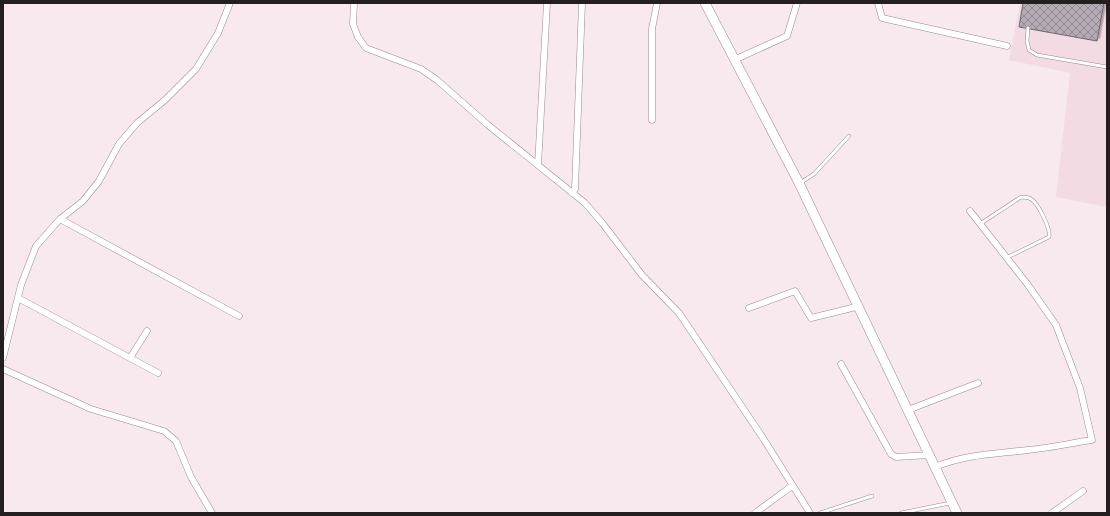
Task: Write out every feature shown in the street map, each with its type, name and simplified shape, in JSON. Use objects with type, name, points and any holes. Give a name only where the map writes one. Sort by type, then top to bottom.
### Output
[{"type":"street","points":[[3,358],[21,285],[36,246],[60,219],[83,201],[99,181],[119,144],[137,123],[165,100],[196,69],[218,33],[230,3]]},
{"type":"street","points":[[354,3],[353,24],[358,37],[366,48],[410,64],[432,76],[488,126],[584,203],[603,224],[642,275],[679,313],[763,438],[810,513]]},
{"type":"street","points":[[538,165],[547,3]]},
{"type":"street","points":[[572,193],[575,189],[582,3]]},
{"type":"street","points":[[652,120],[652,29],[657,3]]},
{"type":"street","points":[[705,3],[799,184],[856,307],[908,410],[957,513]]},
{"type":"street","points":[[734,60],[787,36],[797,3]]},
{"type":"street","points":[[878,3],[882,18],[1007,46]]},
{"type":"street","points":[[935,467],[956,459],[984,454],[1030,450],[1092,440],[1080,388],[1056,325],[970,212]]},
{"type":"street","points":[[60,219],[239,316]]},
{"type":"street","points":[[749,308],[795,291],[811,318],[856,307]]},
{"type":"street","points":[[18,298],[158,373]]},
{"type":"street","points":[[130,358],[146,330]]},
{"type":"street","points":[[842,364],[891,454],[896,457],[930,455]]},
{"type":"street","points":[[3,369],[91,409],[164,431],[170,435],[177,442],[191,477],[212,513]]},
{"type":"street","points":[[908,410],[978,383]]},
{"type":"street","points":[[755,513],[792,486]]},
{"type":"street","points":[[1052,513],[1083,491]]},
{"type":"lane","points":[[1028,28],[1027,41],[1029,50],[1037,55],[1107,67]]},
{"type":"lane","points":[[799,184],[814,174],[849,136]]},
{"type":"lane","points":[[980,224],[1021,197],[1031,199],[1035,204],[1049,228],[1049,237],[1006,258]]},
{"type":"lane","points":[[820,513],[872,496]]},
{"type":"lane","points":[[901,513],[952,503]]},
{"type":"shaded area","points":[[1020,3],[1107,3],[1107,207],[1056,197],[1070,73],[1009,60]]},
{"type":"building","points":[[1023,3],[1104,3],[1097,41],[1019,27]]}]
